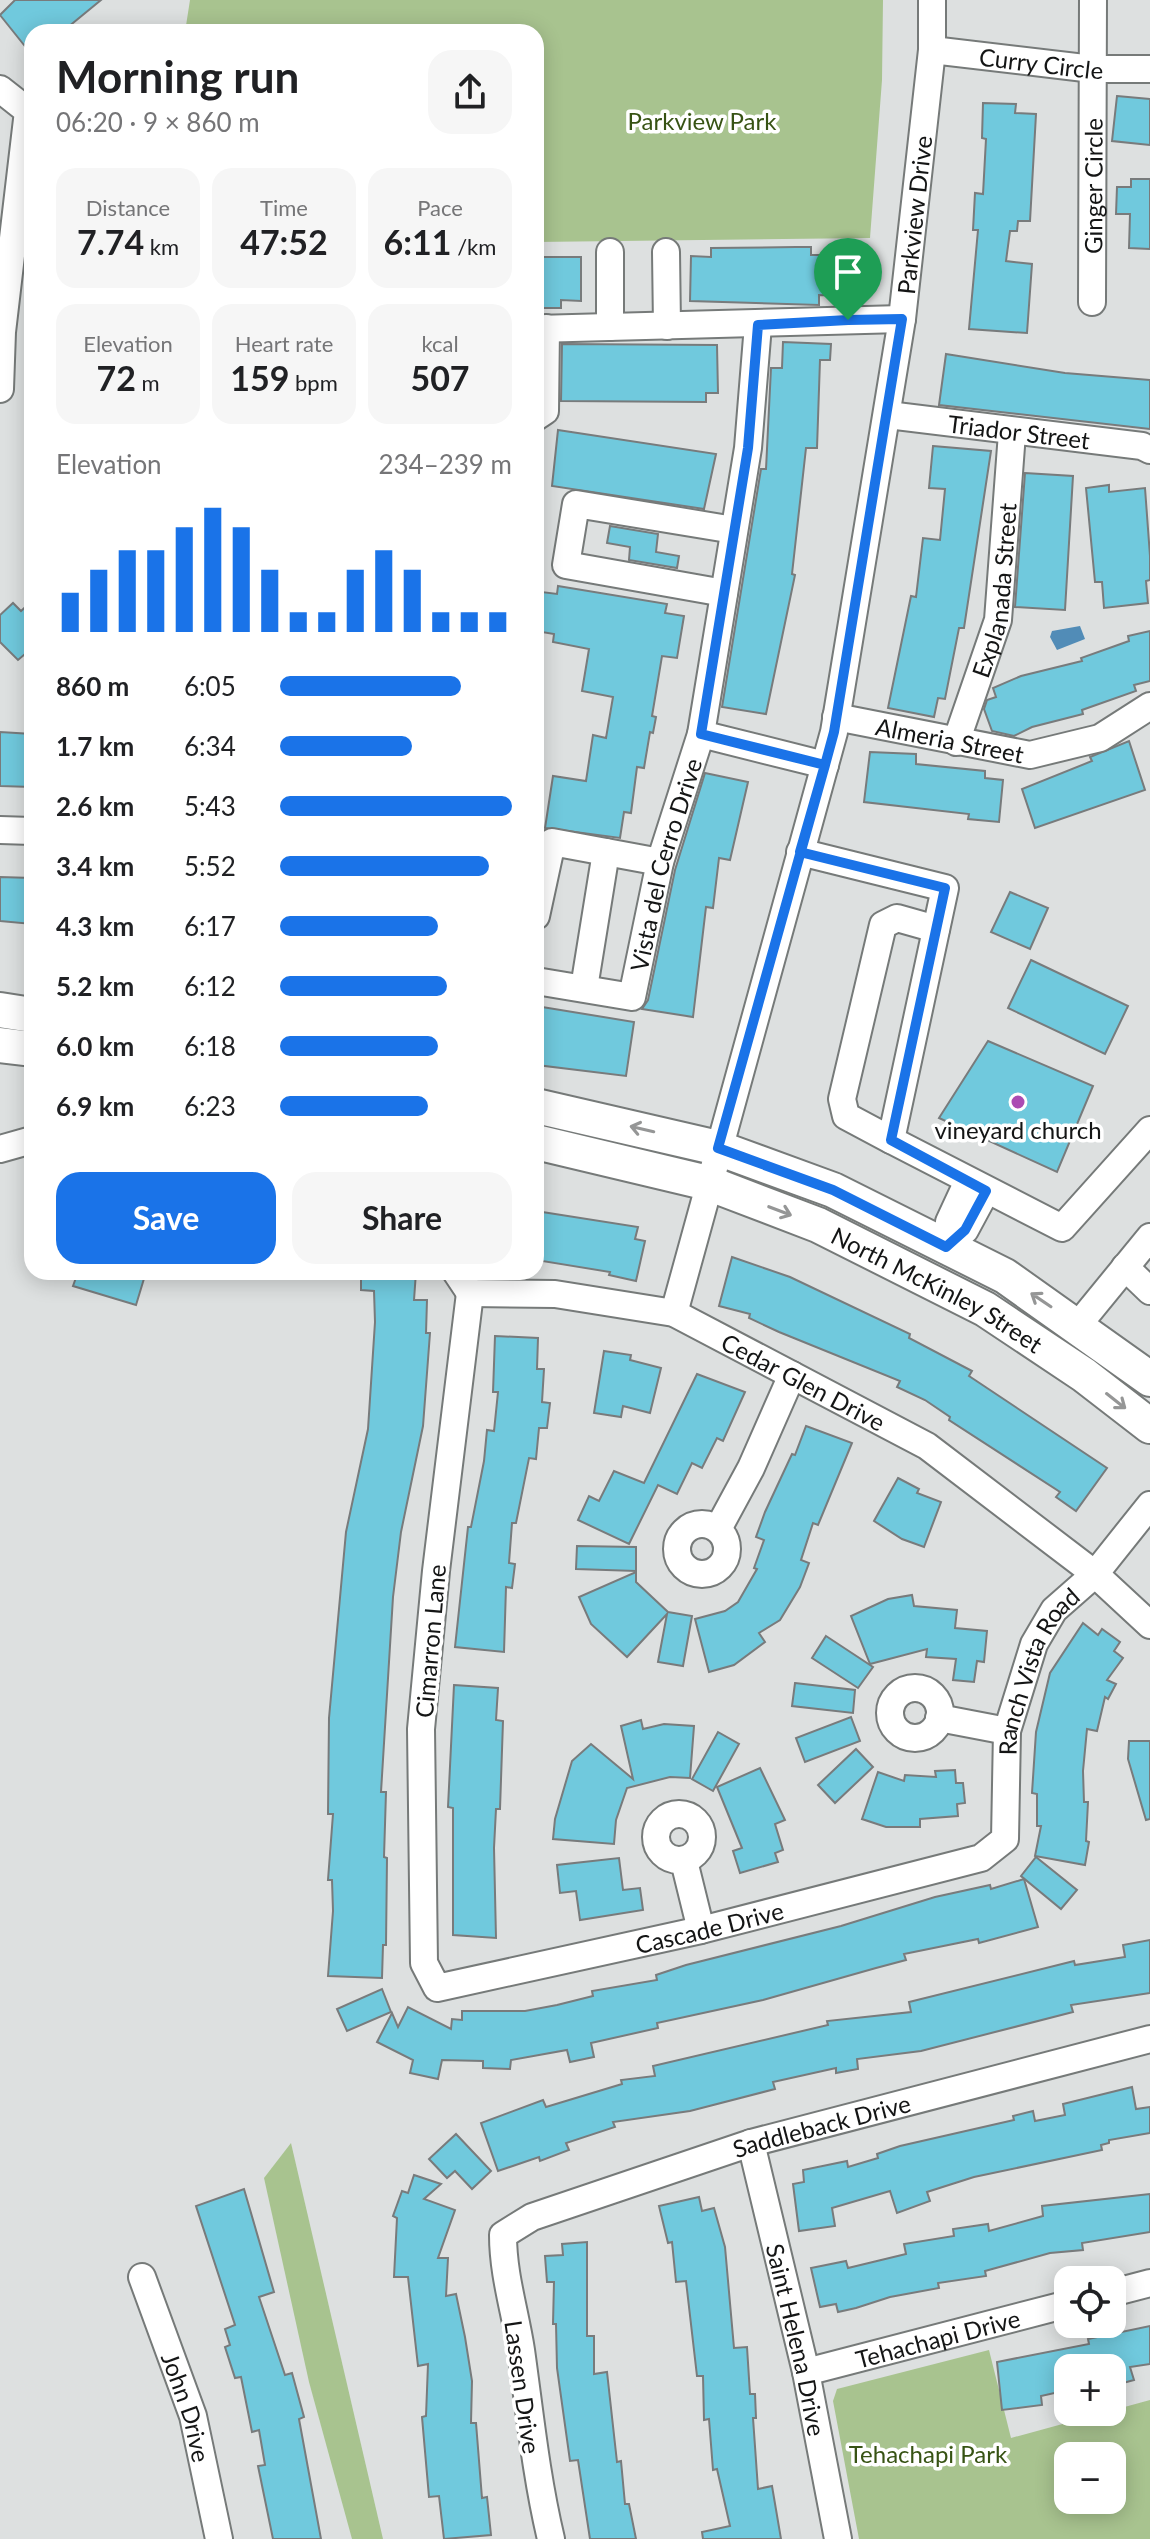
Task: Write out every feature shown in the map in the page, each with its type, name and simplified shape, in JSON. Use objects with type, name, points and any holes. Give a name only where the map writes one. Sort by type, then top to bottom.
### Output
[{"type":"main road","points":[[0,1010],[24,1014]]},
{"type":"main road","points":[[0,1029],[24,1032]]},
{"type":"main road","points":[[0,1045],[24,1048]]},
{"type":"main road","name":"North McKinley Street","points":[[544,1108],[718,1148],[833,1190],[1005,1276],[1150,1379]]},
{"type":"main road","name":"North McKinley Street","points":[[544,1144],[708,1183],[818,1225],[985,1309],[1084,1375],[1150,1426]]},
{"type":"street","name":"Parkview Drive","points":[[674,1313],[836,717],[902,319],[932,50],[932,0]]},
{"type":"street","name":"Ginger Circle","points":[[1092,302],[1093,0]]},
{"type":"street","name":"Curry Circle","points":[[932,50],[1093,69],[1150,69]]},
{"type":"street","points":[[0,89],[24,108]]},
{"type":"street","points":[[0,389],[2,332],[24,145]]},
{"type":"street","points":[[610,252],[610,327]]},
{"type":"street","points":[[666,252],[667,326]]},
{"type":"street","points":[[544,328],[902,319]]},
{"type":"street","name":"Vista del Cerro Drive","points":[[584,988],[632,997],[660,862],[701,734],[748,448],[758,325]]},
{"type":"street","points":[[544,390],[544,412]]},
{"type":"street","name":"Triador Street","points":[[888,415],[1012,433],[1142,446],[1150,450]]},
{"type":"street","name":"Explanada Street","points":[[956,742],[998,620],[1012,433]]},
{"type":"street","points":[[724,593],[566,565],[576,504],[734,530]]},
{"type":"street","name":"Almeria Street","points":[[836,717],[1030,755],[1100,738],[1150,706]]},
{"type":"street","name":"Vista del Cerro Drive","points":[[701,734],[825,765]]},
{"type":"street","points":[[0,830],[24,831]]},
{"type":"street","points":[[544,879],[552,842],[660,862]]},
{"type":"street","points":[[544,982],[584,988],[606,852]]},
{"type":"street","points":[[800,852],[945,888],[891,1140]]},
{"type":"street","points":[[936,929],[897,918],[883,925],[842,1099],[846,1116],[1062,1228],[1150,1130]]},
{"type":"street","points":[[0,1149],[24,1142]]},
{"type":"street","points":[[946,1247],[965,1230],[977,1186]]},
{"type":"street","points":[[1078,1325],[1150,1237]]},
{"type":"street","points":[[1125,1267],[1150,1291]]},
{"type":"street","name":"Cedar Glen Drive","points":[[463,1282],[674,1313],[927,1446],[1095,1574],[1150,1625]]},
{"type":"street","name":"Cimarron Lane","points":[[437,1988],[424,1963],[421,1729],[463,1282]]},
{"type":"street","points":[[718,1529],[751,1468],[792,1375]]},
{"type":"street","name":"Ranch Vista Road","points":[[981,1858],[1005,1839],[1007,1731],[1034,1644],[1054,1610],[1095,1574],[1150,1505]]},
{"type":"street","points":[[939,1718],[1007,1731]]},
{"type":"street","name":"Cascade Drive","points":[[437,1988],[701,1930],[981,1858]]},
{"type":"street","points":[[684,1861],[701,1930]]},
{"type":"street","name":"Saddleback Drive","points":[[503,2235],[532,2217],[751,2143],[1150,2039]]},
{"type":"street","name":"Saint Helena Drive","points":[[751,2143],[806,2372],[838,2539]]},
{"type":"street","name":"Lassen Drive","points":[[503,2235],[503,2267],[520,2347],[535,2469],[551,2539]]},
{"type":"street","name":"John Drive","points":[[142,2277],[193,2416],[219,2539]]},
{"type":"street","points":[[1126,2289],[1150,2283]]},
{"type":"street","name":"Tehachapi Drive","points":[[806,2372],[1054,2308]]},
{"type":"green space","name":"Parkview Park","points":[[190,0],[883,0],[882,80],[870,238],[544,242],[544,24],[186,24]]},
{"type":"green space","points":[[291,2143],[383,2539],[352,2539],[309,2382],[264,2178]]},
{"type":"green space","name":"Tehachapi Park","points":[[989,2350],[1011,2438],[1055,2426],[1126,2426],[1126,2407],[1150,2400],[1150,2539],[859,2539],[833,2401],[837,2389]]},
{"type":"water","points":[[1080,626],[1085,639],[1057,650],[1050,637],[1052,631]]},
{"type":"building","points":[[15,0],[101,0],[72,24],[24,24],[24,45],[0,15]]},
{"type":"building","points":[[1117,96],[1150,99],[1150,145],[1112,141]]},
{"type":"building","points":[[983,103],[1016,104],[1015,113],[1036,114],[1030,221],[1018,221],[1017,231],[1010,231],[1006,261],[1032,264],[1027,333],[969,329],[978,230],[973,230],[975,193],[983,194],[986,139],[982,138]]},
{"type":"building","points":[[1131,179],[1150,179],[1150,249],[1129,248],[1130,214],[1116,214],[1117,187],[1131,187]]},
{"type":"building","points":[[811,247],[811,255],[842,255],[841,296],[819,295],[819,305],[690,301],[691,256],[711,257],[711,248]]},
{"type":"building","points":[[544,257],[581,257],[581,301],[561,300],[561,308],[544,308]]},
{"type":"building","points":[[783,342],[831,344],[830,360],[820,360],[817,448],[806,448],[792,574],[795,575],[766,714],[722,707],[761,469],[766,469],[771,368],[782,368]]},
{"type":"building","points":[[562,344],[717,345],[718,393],[706,393],[706,402],[561,401]]},
{"type":"building","points":[[946,354],[1065,373],[1150,380],[1150,429],[939,405]]},
{"type":"building","points":[[558,430],[716,454],[704,509],[552,486]]},
{"type":"building","points":[[933,446],[991,451],[964,628],[959,628],[945,699],[938,698],[934,717],[888,708],[911,596],[916,597],[923,538],[940,540],[945,489],[929,488]]},
{"type":"building","points":[[1025,473],[1073,476],[1065,610],[1015,607]]},
{"type":"building","points":[[1109,485],[1109,492],[1145,488],[1150,556],[1150,580],[1146,581],[1148,603],[1104,608],[1102,582],[1095,582],[1086,488]]},
{"type":"building","points":[[610,526],[658,534],[656,552],[679,556],[677,568],[629,560],[630,547],[607,543]]},
{"type":"building","points":[[558,586],[667,604],[665,613],[684,616],[677,658],[662,656],[652,716],[656,717],[653,733],[650,732],[644,768],[637,767],[631,813],[624,812],[620,838],[545,828],[553,776],[586,781],[593,735],[606,738],[613,697],[582,691],[589,649],[553,642],[554,634],[544,632],[544,592],[557,594]]},
{"type":"building","points":[[13,603],[21,611],[24,608],[24,655],[18,660],[0,642],[0,615]]},
{"type":"building","points":[[1150,631],[1150,681],[1134,685],[1136,691],[1082,710],[1083,714],[1032,727],[1014,736],[992,731],[984,709],[987,700],[996,697],[993,688],[1021,676],[1082,661],[1081,658],[1129,641],[1128,636]]},
{"type":"building","points":[[0,732],[24,734],[24,787],[0,786]]},
{"type":"building","points":[[1129,741],[1145,790],[1035,828],[1022,789],[1092,761],[1090,757]]},
{"type":"building","points":[[870,752],[916,754],[916,764],[985,771],[985,778],[1003,780],[999,822],[968,819],[969,814],[864,802]]},
{"type":"building","points":[[705,773],[748,782],[730,860],[719,858],[713,908],[706,907],[693,1017],[642,1009],[648,1000],[675,870]]},
{"type":"building","points":[[0,877],[24,878],[24,923],[0,921]]},
{"type":"building","points":[[1010,892],[1048,908],[1030,949],[991,932]]},
{"type":"building","points":[[1031,960],[1128,1006],[1105,1054],[1008,1008]]},
{"type":"building","points":[[544,1007],[634,1022],[626,1076],[544,1066]]},
{"type":"building","name":"vineyard church","points":[[988,1041],[1093,1086],[1057,1172],[939,1118]]},
{"type":"building","points":[[544,1212],[638,1227],[635,1239],[645,1241],[636,1281],[609,1275],[610,1272],[544,1261]]},
{"type":"building","points":[[732,1257],[790,1277],[910,1334],[909,1338],[972,1371],[969,1376],[1107,1468],[1076,1511],[1056,1497],[1060,1492],[949,1420],[950,1417],[925,1400],[897,1387],[900,1381],[779,1332],[749,1318],[750,1314],[719,1306]]},
{"type":"building","points":[[75,1280],[144,1280],[136,1305],[73,1286]]},
{"type":"building","points":[[361,1280],[415,1280],[414,1300],[427,1300],[426,1333],[430,1333],[423,1426],[401,1532],[393,1597],[381,1792],[386,1792],[384,1857],[387,1858],[386,1945],[383,1945],[382,1978],[328,1976],[333,1911],[332,1880],[328,1880],[333,1814],[328,1814],[329,1718],[346,1532],[368,1429],[375,1322],[374,1291],[361,1290]]},
{"type":"building","points":[[495,1336],[538,1338],[537,1369],[544,1369],[542,1402],[550,1403],[547,1428],[539,1428],[536,1459],[529,1458],[516,1523],[512,1523],[509,1563],[515,1564],[512,1588],[506,1587],[504,1652],[455,1647],[468,1527],[471,1527],[484,1461],[487,1430],[494,1431],[498,1392],[493,1392]]},
{"type":"building","points":[[604,1351],[631,1355],[630,1360],[661,1368],[650,1413],[623,1406],[621,1417],[594,1413]]},
{"type":"building","points":[[697,1374],[745,1392],[723,1441],[717,1438],[702,1468],[692,1463],[677,1494],[658,1485],[629,1544],[578,1520],[589,1496],[599,1501],[614,1471],[644,1483]]},
{"type":"building","points":[[806,1426],[852,1443],[818,1525],[813,1523],[801,1560],[809,1563],[800,1587],[780,1620],[759,1633],[765,1642],[734,1665],[709,1672],[695,1619],[725,1611],[738,1602],[757,1569],[754,1568],[764,1540],[756,1537]]},
{"type":"building","points":[[898,1478],[919,1489],[917,1493],[941,1502],[924,1547],[902,1539],[874,1521]]},
{"type":"building","points":[[577,1546],[636,1547],[636,1571],[576,1569]]},
{"type":"building","points":[[636,1572],[636,1582],[668,1612],[692,1616],[683,1666],[658,1662],[667,1614],[627,1657],[591,1624],[579,1597]]},
{"type":"building","points":[[912,1595],[914,1606],[957,1610],[955,1628],[987,1631],[984,1662],[977,1661],[974,1682],[953,1680],[956,1659],[926,1657],[927,1649],[870,1664],[851,1616],[888,1599]]},
{"type":"building","points":[[1083,1623],[1098,1635],[1102,1629],[1120,1642],[1114,1651],[1123,1658],[1107,1680],[1116,1684],[1108,1699],[1105,1697],[1097,1731],[1087,1729],[1083,1771],[1084,1802],[1088,1802],[1086,1841],[1089,1842],[1085,1865],[1035,1856],[1041,1826],[1037,1826],[1037,1794],[1032,1793],[1036,1732],[1050,1673]]},
{"type":"building","points":[[826,1636],[873,1667],[858,1688],[812,1658]]},
{"type":"building","points":[[795,1683],[855,1690],[853,1713],[792,1706]]},
{"type":"building","points":[[454,1685],[498,1688],[496,1720],[503,1721],[500,1809],[496,1809],[494,1848],[496,1938],[453,1935],[453,1808],[448,1807]]},
{"type":"building","points":[[851,1717],[860,1741],[805,1762],[796,1738]]},
{"type":"building","points":[[641,1720],[643,1729],[664,1724],[694,1726],[690,1778],[670,1777],[627,1788],[616,1820],[614,1844],[553,1839],[555,1819],[572,1761],[591,1744],[633,1779],[621,1726]]},
{"type":"building","points":[[718,1732],[739,1744],[713,1791],[692,1779]]},
{"type":"building","points":[[1129,1741],[1150,1741],[1150,1819],[1146,1820],[1128,1759]]},
{"type":"building","points":[[856,1749],[873,1767],[835,1803],[818,1785]]},
{"type":"building","points":[[760,1768],[785,1820],[775,1824],[783,1850],[775,1853],[778,1862],[740,1873],[733,1851],[742,1848],[717,1787]]},
{"type":"building","points":[[955,1770],[956,1783],[963,1783],[965,1803],[957,1804],[958,1816],[920,1819],[920,1827],[886,1827],[862,1819],[878,1772],[904,1781],[905,1775],[936,1777],[935,1771]]},
{"type":"building","points":[[1036,1857],[1077,1890],[1061,1909],[1021,1876]]},
{"type":"building","points":[[619,1858],[623,1890],[640,1888],[643,1910],[580,1920],[576,1891],[560,1893],[557,1865]]},
{"type":"building","points":[[1024,1879],[1038,1927],[979,1943],[978,1939],[904,1954],[906,1960],[763,2000],[657,2023],[658,2028],[591,2043],[594,2057],[570,2062],[567,2050],[511,2060],[510,2069],[483,2068],[483,2061],[442,2060],[438,2079],[410,2073],[413,2060],[377,2042],[392,2013],[398,2027],[408,2007],[451,2029],[452,2019],[462,2020],[462,2011],[525,2011],[557,2005],[593,1996],[592,1991],[657,1980],[656,1975],[686,1965],[841,1926],[935,1897],[990,1885],[991,1889]]},
{"type":"building","points":[[1150,1940],[1150,1993],[1071,2005],[1073,2012],[921,2051],[857,2059],[858,2069],[836,2073],[836,2068],[773,2082],[775,2089],[690,2111],[613,2122],[615,2127],[566,2143],[569,2150],[540,2161],[539,2157],[498,2171],[481,2123],[543,2100],[546,2107],[622,2084],[621,2080],[655,2076],[653,2066],[828,2025],[827,2021],[911,2012],[909,2002],[1074,1961],[1075,1965],[1125,1957],[1123,1945]]},
{"type":"building","points":[[382,1989],[391,2012],[347,2031],[337,2009]]},
{"type":"building","points":[[1132,2087],[1136,2109],[1150,2107],[1150,2133],[1109,2140],[1109,2143],[1101,2145],[1102,2150],[974,2177],[927,2192],[930,2201],[897,2213],[890,2191],[832,2208],[835,2226],[799,2231],[793,2184],[804,2182],[803,2170],[847,2161],[848,2167],[878,2158],[877,2154],[900,2146],[1014,2120],[1013,2116],[1033,2111],[1035,2121],[1065,2115],[1063,2104]]},
{"type":"building","points":[[456,2134],[491,2171],[472,2189],[455,2171],[447,2178],[429,2159]]},
{"type":"building","points":[[414,2175],[441,2184],[424,2199],[455,2210],[438,2258],[448,2258],[446,2296],[456,2294],[465,2337],[472,2381],[471,2423],[476,2423],[482,2498],[487,2497],[491,2535],[444,2539],[439,2496],[429,2497],[422,2417],[426,2416],[428,2364],[418,2366],[408,2277],[394,2277],[397,2218],[393,2216],[402,2191],[408,2193]]},
{"type":"building","points":[[244,2189],[274,2292],[259,2297],[285,2375],[292,2373],[304,2417],[299,2419],[321,2539],[273,2539],[258,2466],[265,2465],[259,2430],[252,2432],[241,2377],[235,2378],[225,2347],[230,2345],[225,2329],[235,2325],[196,2206]]},
{"type":"building","points":[[1150,2194],[1150,2232],[1082,2243],[1083,2250],[1050,2253],[985,2271],[986,2276],[938,2283],[939,2288],[890,2297],[856,2308],[838,2312],[836,2304],[820,2307],[811,2268],[846,2261],[848,2268],[906,2254],[904,2244],[954,2236],[953,2229],[988,2224],[989,2231],[1043,2216],[1042,2206]]},
{"type":"building","points":[[699,2197],[702,2211],[714,2208],[725,2247],[734,2348],[747,2347],[750,2394],[755,2394],[756,2418],[753,2418],[758,2489],[772,2486],[781,2539],[703,2539],[702,2532],[730,2526],[717,2469],[713,2470],[709,2419],[704,2420],[703,2376],[697,2376],[686,2281],[676,2282],[672,2242],[668,2243],[659,2206]]},
{"type":"building","points":[[587,2242],[587,2336],[594,2336],[594,2374],[607,2372],[617,2462],[621,2461],[625,2504],[629,2504],[636,2539],[590,2539],[578,2460],[570,2461],[557,2368],[556,2324],[553,2324],[554,2282],[547,2282],[545,2256],[563,2255],[562,2244]]},
{"type":"building","points":[[1150,2326],[1150,2364],[1130,2367],[1134,2380],[1126,2382],[1126,2354],[1054,2354],[1054,2393],[1041,2396],[1042,2405],[1002,2410],[997,2362],[1089,2344],[1088,2339],[1093,2338],[1126,2338],[1126,2331]]},
{"type":"place","name":"vineyard church","points":[[1018,1102]]},
{"type":"route","points":[[848,320],[758,325],[748,448],[701,734],[825,765],[800,852],[945,888],[891,1140],[986,1191],[965,1230],[946,1247],[915,1228],[833,1190],[718,1148],[825,765],[834,732],[888,415],[902,319],[848,320]]}]
